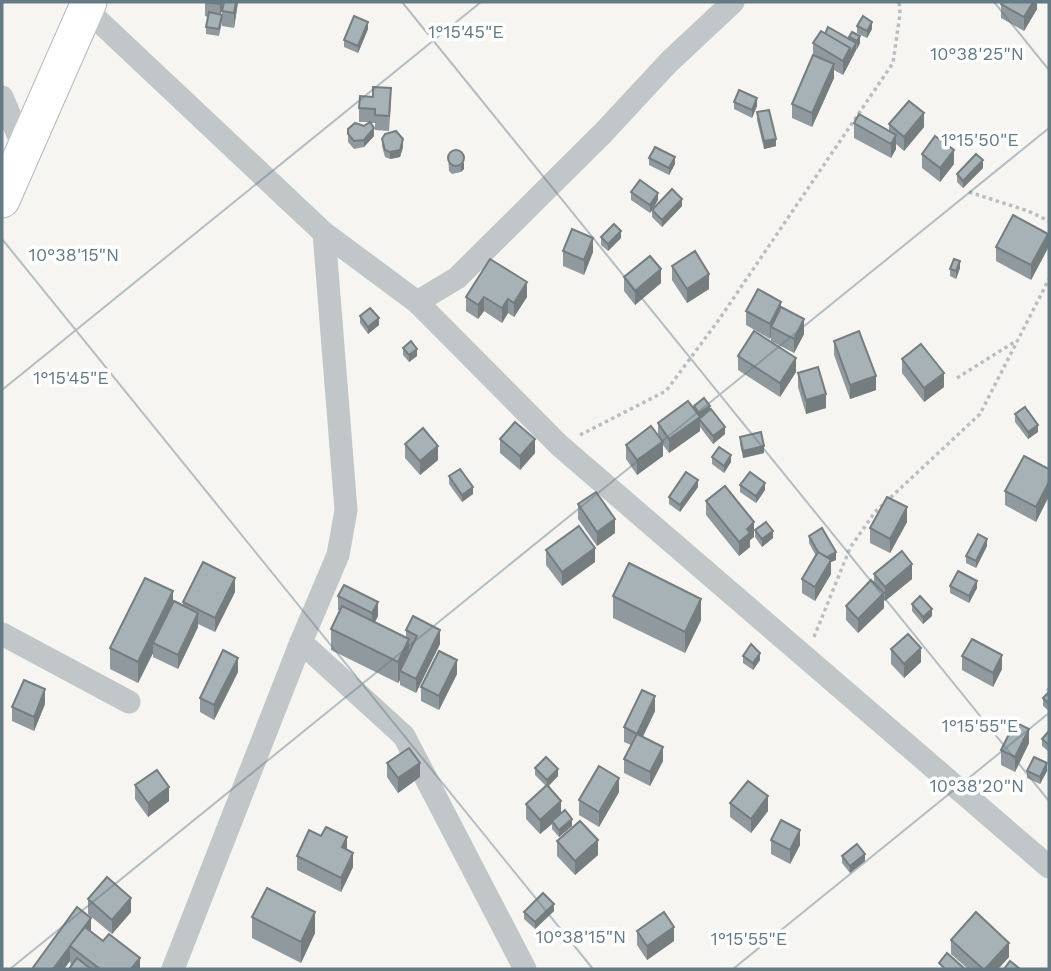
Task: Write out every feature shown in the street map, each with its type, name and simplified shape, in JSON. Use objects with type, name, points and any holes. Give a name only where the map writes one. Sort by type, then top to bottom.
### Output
[{"type":"highway","points":[[2,200],[88,5]]},
{"type":"street","points":[[416,302],[457,278],[603,133],[669,62],[733,2]]},
{"type":"street","points":[[88,5],[324,233],[416,302],[559,445],[1049,867]]},
{"type":"street","points":[[2,97],[24,149]]},
{"type":"street","points":[[173,969],[301,642],[338,555],[346,510],[324,233]]},
{"type":"street","points":[[2,634],[129,702]]},
{"type":"street","points":[[301,642],[404,736],[525,969]]},
{"type":"path","points":[[559,445],[666,391],[718,321],[893,63],[900,14],[899,2]]},
{"type":"path","points":[[969,192],[1028,211],[1049,221]]},
{"type":"path","points":[[806,658],[850,548],[875,512],[980,414],[1049,279]]},
{"type":"path","points":[[957,378],[1018,340]]},
{"type":"building","points":[[224,2],[236,2],[234,13],[222,11]]},
{"type":"building","points":[[1033,2],[1024,17],[1001,4]]},
{"type":"building","points":[[209,12],[222,15],[219,29],[206,27]]},
{"type":"building","points":[[354,16],[368,22],[358,46],[344,40]]},
{"type":"building","points":[[863,16],[872,22],[867,31],[857,26]]},
{"type":"building","points":[[828,27],[856,43],[850,54],[850,48],[825,34]]},
{"type":"building","points":[[821,31],[850,48],[843,61],[813,43]]},
{"type":"building","points":[[852,32],[860,36],[857,41],[849,37]]},
{"type":"building","points":[[813,55],[834,64],[812,113],[792,104]]},
{"type":"building","points":[[373,87],[391,88],[389,116],[375,115],[375,109],[359,108],[360,96],[373,97]]},
{"type":"building","points":[[739,90],[757,98],[752,110],[734,102]]},
{"type":"building","points":[[909,101],[924,113],[904,137],[889,124]]},
{"type":"building","points":[[769,110],[776,139],[764,141],[757,112]]},
{"type":"building","points":[[859,114],[896,135],[891,144],[854,123]]},
{"type":"building","points":[[370,122],[374,128],[364,140],[354,141],[348,134],[348,129],[355,123],[364,126]]},
{"type":"building","points":[[396,131],[403,139],[400,150],[385,150],[382,139],[385,134]]},
{"type":"building","points":[[935,136],[954,150],[940,168],[922,154]]},
{"type":"building","points":[[655,147],[675,157],[669,168],[649,158]]},
{"type":"building","points":[[453,150],[459,150],[464,158],[462,164],[453,166],[448,161],[448,155]]},
{"type":"building","points":[[976,154],[983,160],[963,181],[957,174]]},
{"type":"building","points":[[640,180],[658,193],[650,205],[631,192]]},
{"type":"building","points":[[672,189],[682,199],[662,220],[652,210]]},
{"type":"building","points":[[1013,215],[1048,234],[1031,265],[996,247]]},
{"type":"building","points":[[614,224],[621,231],[608,244],[601,237]]},
{"type":"building","points":[[572,229],[593,238],[584,260],[563,251]]},
{"type":"building","points":[[695,251],[709,274],[687,289],[672,266]]},
{"type":"building","points":[[650,256],[661,269],[635,291],[624,277]]},
{"type":"building","points":[[490,259],[527,282],[514,303],[508,299],[502,308],[484,297],[478,305],[466,297]]},
{"type":"building","points":[[954,259],[960,261],[956,271],[950,269]]},
{"type":"building","points":[[758,289],[781,302],[770,324],[746,311]]},
{"type":"building","points":[[781,307],[804,319],[794,339],[771,327]]},
{"type":"building","points":[[370,308],[379,318],[368,327],[360,316]]},
{"type":"building","points":[[754,331],[796,358],[780,383],[738,356]]},
{"type":"building","points":[[859,331],[876,376],[850,385],[834,341]]},
{"type":"building","points":[[411,341],[417,349],[409,355],[403,348]]},
{"type":"building","points":[[921,344],[944,373],[924,388],[902,359]]},
{"type":"building","points":[[818,367],[826,394],[806,400],[798,373]]},
{"type":"building","points":[[704,398],[710,406],[699,413],[694,406]]},
{"type":"building","points":[[688,401],[700,417],[669,439],[658,423]]},
{"type":"building","points":[[1025,407],[1038,425],[1028,432],[1015,414]]},
{"type":"building","points":[[711,409],[725,427],[713,436],[699,419]]},
{"type":"building","points":[[515,422],[535,439],[520,456],[500,439]]},
{"type":"building","points":[[651,426],[663,442],[637,460],[626,445]]},
{"type":"building","points":[[423,428],[438,446],[420,461],[405,444]]},
{"type":"building","points":[[761,432],[764,446],[743,451],[740,437]]},
{"type":"building","points":[[719,447],[731,455],[724,466],[712,457]]},
{"type":"building","points":[[1024,456],[1049,469],[1049,482],[1036,507],[1005,491]]},
{"type":"building","points":[[460,469],[473,487],[462,495],[449,476]]},
{"type":"building","points":[[686,472],[698,480],[680,505],[669,497]]},
{"type":"building","points":[[750,472],[765,483],[756,496],[740,485]]},
{"type":"building","points":[[725,486],[754,522],[747,529],[750,533],[739,542],[706,501]]},
{"type":"building","points":[[596,492],[615,519],[597,532],[578,504]]},
{"type":"building","points":[[887,497],[907,507],[890,539],[870,528]]},
{"type":"building","points":[[766,522],[773,531],[762,539],[755,530]]},
{"type":"building","points":[[579,526],[595,548],[562,572],[546,550]]},
{"type":"building","points":[[822,528],[836,552],[827,557],[818,552],[809,536]]},
{"type":"building","points":[[978,534],[987,539],[976,561],[966,556]]},
{"type":"building","points":[[902,551],[912,564],[885,587],[874,574]]},
{"type":"building","points":[[818,552],[831,560],[815,587],[802,579]]},
{"type":"building","points":[[203,562],[235,578],[215,618],[183,602]]},
{"type":"building","points":[[629,563],[701,599],[685,632],[613,596]]},
{"type":"building","points":[[958,571],[977,581],[969,596],[950,586]]},
{"type":"building","points":[[145,578],[173,591],[138,662],[110,648]]},
{"type":"building","points":[[871,580],[884,593],[858,619],[846,606]]},
{"type":"building","points":[[344,585],[378,602],[372,613],[338,596]]},
{"type":"building","points":[[920,596],[932,609],[923,617],[912,604]]},
{"type":"building","points":[[174,601],[198,613],[178,655],[153,643]]},
{"type":"building","points":[[342,606],[409,639],[398,662],[331,629]]},
{"type":"building","points":[[413,616],[440,630],[416,679],[400,671],[417,636],[406,630]]},
{"type":"building","points":[[908,634],[921,648],[904,664],[891,649]]},
{"type":"building","points":[[972,639],[1002,655],[993,673],[962,656]]},
{"type":"building","points":[[751,644],[760,653],[753,663],[743,656]]},
{"type":"building","points":[[223,650],[238,658],[214,705],[200,698]]},
{"type":"building","points":[[439,651],[457,660],[439,696],[421,687]]},
{"type":"building","points":[[24,680],[45,689],[34,717],[12,707]]},
{"type":"building","points":[[642,690],[655,696],[637,734],[624,727]]},
{"type":"building","points":[[1049,692],[1049,704],[1043,698]]},
{"type":"building","points":[[1015,722],[1029,729],[1015,757],[1001,750]]},
{"type":"building","points":[[1049,731],[1049,745],[1042,739]]},
{"type":"building","points":[[637,734],[663,747],[650,772],[624,759]]},
{"type":"building","points":[[409,748],[420,763],[398,778],[387,763]]},
{"type":"building","points":[[546,757],[558,769],[547,780],[535,768]]},
{"type":"building","points":[[1034,757],[1047,763],[1040,777],[1027,771]]},
{"type":"building","points":[[599,766],[619,778],[599,812],[579,800]]},
{"type":"building","points":[[157,770],[169,787],[148,803],[135,785]]},
{"type":"building","points":[[748,781],[768,796],[751,819],[730,803]]},
{"type":"building","points":[[547,785],[561,801],[540,820],[526,804]]},
{"type":"building","points":[[565,810],[572,819],[559,830],[552,821]]},
{"type":"building","points":[[781,820],[800,830],[790,850],[771,840]]},
{"type":"building","points":[[580,821],[598,840],[575,861],[557,841]]},
{"type":"building","points":[[326,827],[347,837],[342,847],[353,853],[341,878],[297,856],[309,830],[321,836]]},
{"type":"building","points":[[857,844],[865,854],[850,866],[842,856]]},
{"type":"building","points":[[107,877],[131,898],[112,920],[88,899]]},
{"type":"building","points":[[267,888],[315,912],[301,942],[252,917]]},
{"type":"building","points":[[543,893],[554,904],[535,922],[524,912]]},
{"type":"building","points":[[77,907],[91,918],[53,969],[32,969]]},
{"type":"building","points":[[664,912],[674,927],[647,946],[637,931]]},
{"type":"building","points":[[976,912],[1009,943],[985,969],[951,940]]},
{"type":"building","points":[[85,927],[103,941],[109,934],[140,958],[131,969],[100,969],[70,946]]},
{"type":"building","points":[[947,953],[965,969],[945,969],[939,963]]},
{"type":"building","points":[[77,958],[91,969],[69,969]]},
{"type":"building","points":[[1010,961],[1020,969],[1004,969]]}]
